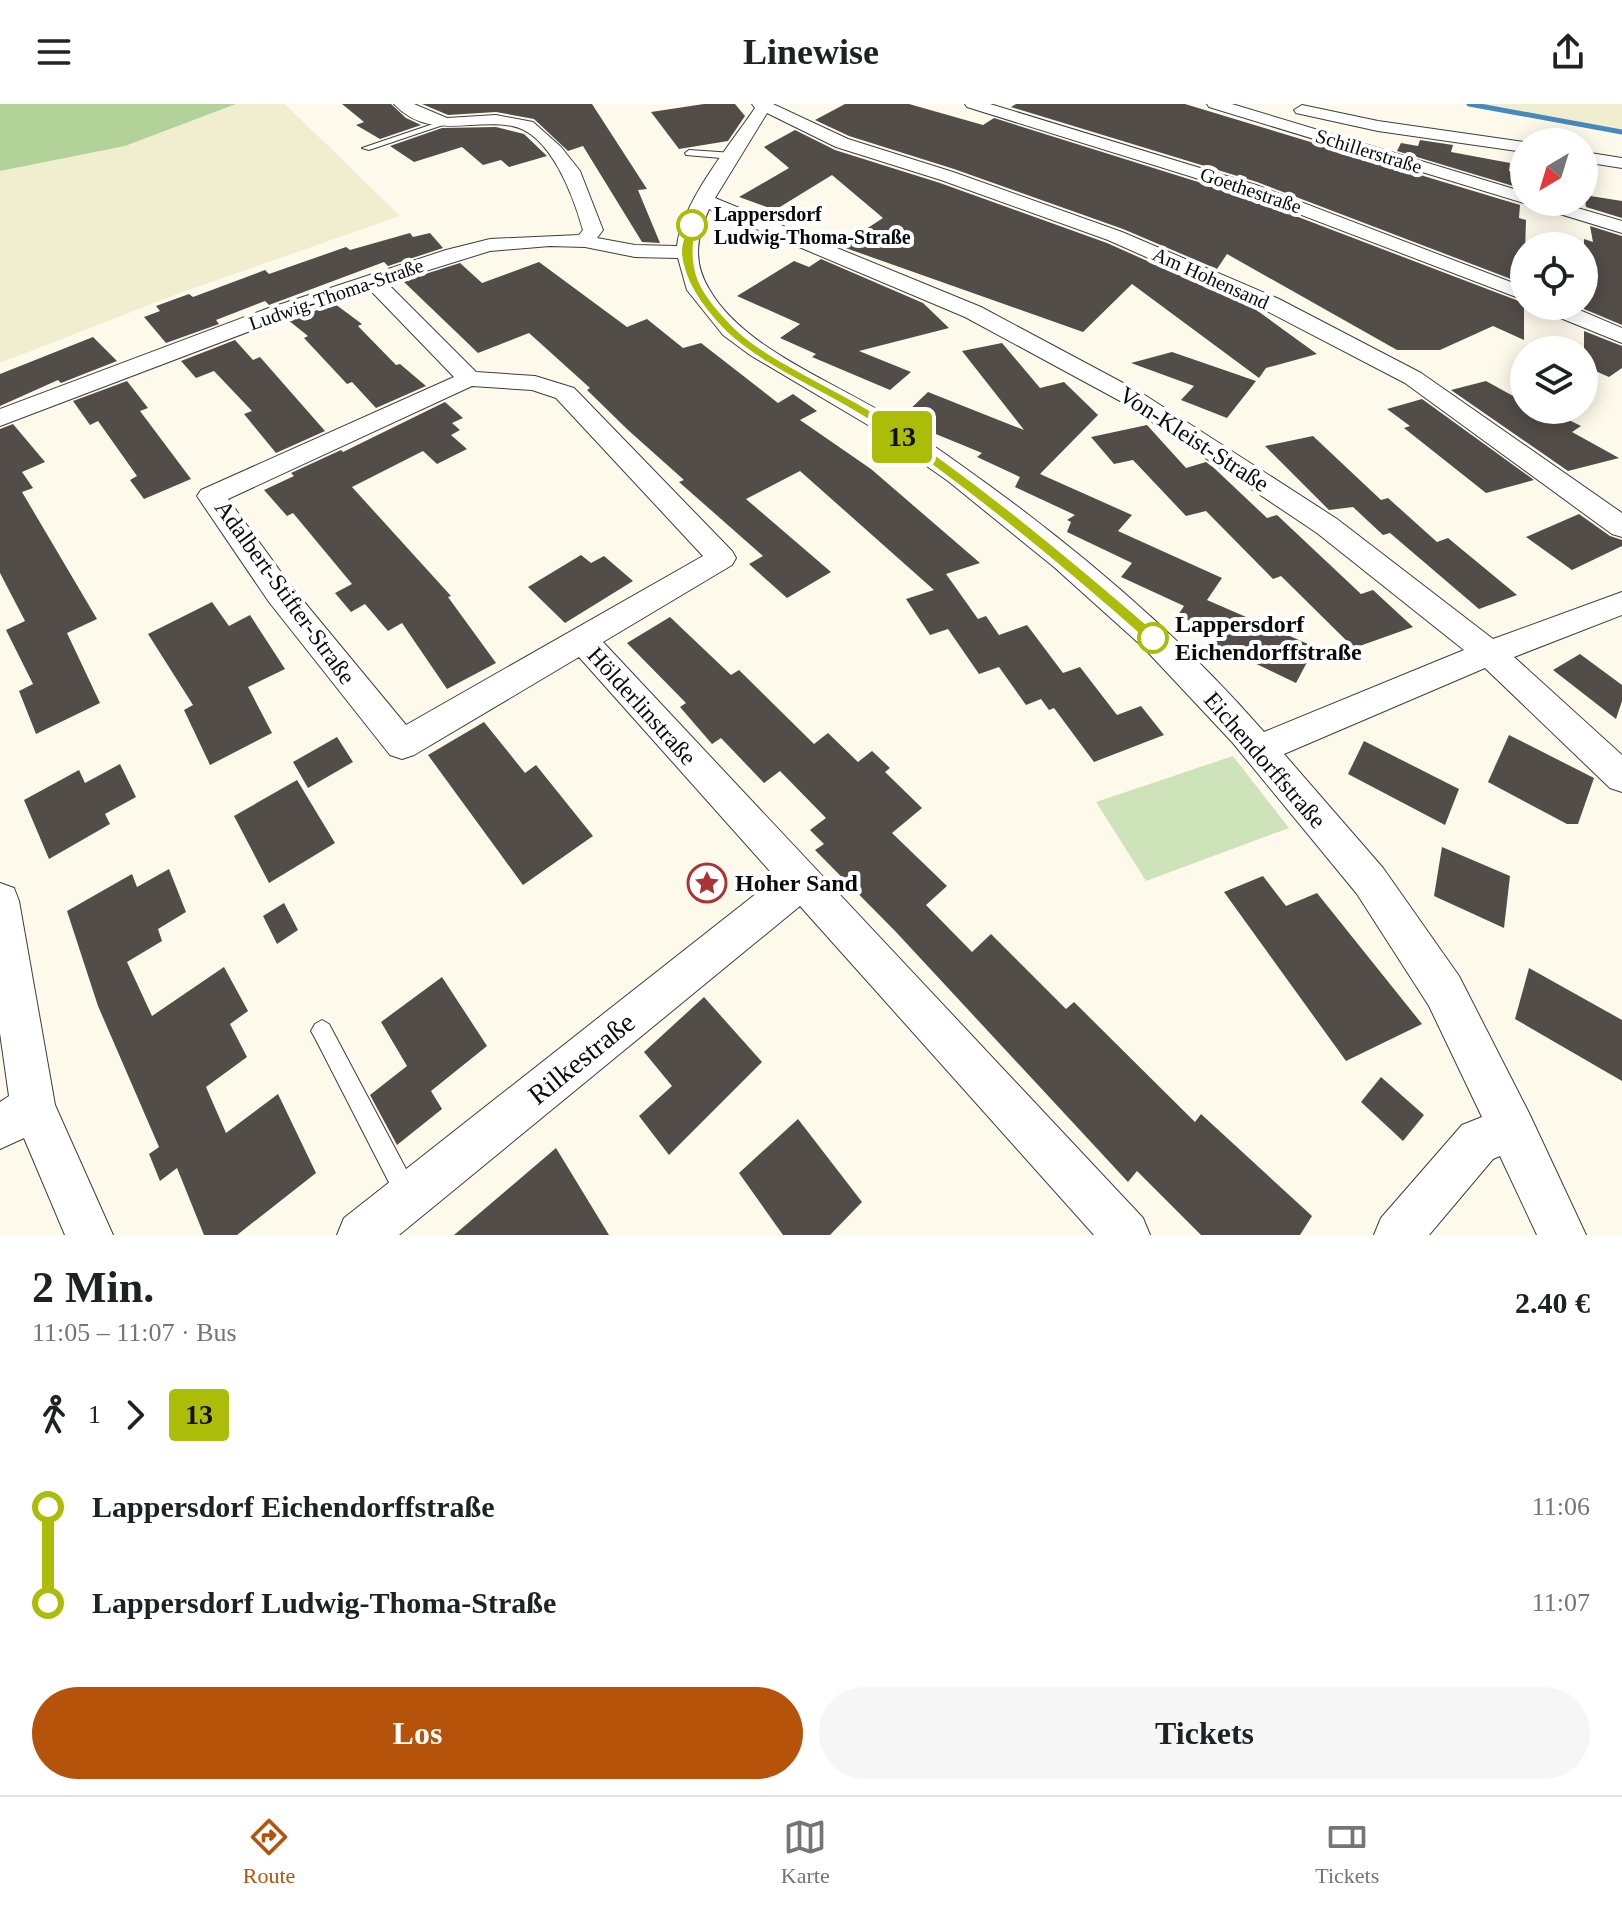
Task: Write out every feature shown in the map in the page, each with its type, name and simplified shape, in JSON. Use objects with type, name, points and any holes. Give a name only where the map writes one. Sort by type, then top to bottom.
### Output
[{"type":"street","points":[[402,104],[442,124],[514,121],[532,128],[567,163],[577,180],[593,230],[585,241]]},
{"type":"street","name":"Goethestraße","points":[[973,104],[1250,189],[1510,289]]},
{"type":"street","name":"Schillerstraße","points":[[1215,104],[1510,194]]},
{"type":"street","points":[[686,252],[688,234],[704,200],[763,105]]},
{"type":"street","name":"Am Hohensand","points":[[763,105],[842,143],[947,176],[1115,236],[1297,316],[1413,378],[1622,527]]},
{"type":"street","points":[[1288,107],[1378,126],[1510,145]]},
{"type":"street","points":[[1598,159],[1622,163]]},
{"type":"street","name":"Von-Kleist-Straße","points":[[704,200],[973,312],[1131,397],[1327,526],[1489,653],[1622,777]]},
{"type":"street","points":[[1585,216],[1622,227]]},
{"type":"street","name":"Ludwig-Thoma-Straße","points":[[0,418],[371,279],[490,245],[550,240],[585,241],[635,251],[686,252]]},
{"type":"street","name":"Eichendorffstraße","points":[[686,252],[698,290],[731,330],[758,350],[877,420],[957,475],[1029,532],[1154,639],[1259,749],[1370,881],[1444,991],[1562,1235]]},
{"type":"street","points":[[371,279],[469,379]]},
{"type":"street","points":[[1584,320],[1622,336]]},
{"type":"street","name":"Adalbert-Stifter-Straße","points":[[469,379],[211,496],[280,594],[402,745],[582,640]]},
{"type":"street","name":"Hölderlinstraße","points":[[469,379],[535,383],[565,393],[722,558],[582,640],[1126,1235]]},
{"type":"street","points":[[1259,749],[1489,653],[1622,603]]},
{"type":"street","name":"Rilkestraße","points":[[361,1235],[802,881]]},
{"type":"street","points":[[0,901],[16,1117],[89,1235]]},
{"type":"street","points":[[1398,1235],[1478,1141],[1513,1129]]},
{"type":"lane","points":[[366,148],[442,124]]},
{"type":"lane","points":[[689,153],[733,156]]},
{"type":"lane","points":[[322,1031],[408,1196]]},
{"type":"shaded area","points":[[236,104],[285,104],[400,216],[180,293],[0,363],[0,171],[125,146]]},
{"type":"shaded area","points":[[1479,104],[1622,104],[1622,130],[1572,122]]},
{"type":"green space","points":[[0,104],[236,104],[125,146],[0,171]]},
{"type":"green space","points":[[1233,756],[1289,828],[1146,881],[1096,802]]},
{"type":"building","points":[[342,104],[391,104],[406,118],[421,125],[380,139],[356,125],[364,122]]},
{"type":"building","points":[[422,104],[592,104],[647,189],[638,190],[660,243],[642,242],[583,146],[568,151],[534,119],[496,112],[448,115]]},
{"type":"building","points":[[704,104],[735,104],[745,116],[728,141],[679,149],[651,112]]},
{"type":"building","points":[[845,104],[909,104],[983,125],[994,118],[1243,196],[1510,298],[1510,320],[1524,320],[1524,336],[1515,336],[1493,326],[1440,350],[1397,350],[1227,254],[1217,269],[1123,229],[954,169],[849,136],[815,120]]},
{"type":"building","points":[[1016,104],[1185,104],[1510,202],[1510,216],[1526,220],[1526,232],[1510,232],[1510,279],[1257,182],[1011,107]]},
{"type":"building","points":[[496,127],[524,134],[547,156],[509,167],[501,160],[483,165],[462,147],[414,162],[390,146],[442,128]]},
{"type":"building","points":[[795,130],[835,150],[940,183],[1107,243],[1255,309],[1317,354],[1266,368],[1259,378],[1132,284],[1083,332],[840,246],[883,218],[832,175],[775,210],[739,197],[789,168],[764,147]]},
{"type":"building","points":[[1420,140],[1453,145],[1451,152],[1510,163],[1510,185],[1397,151],[1401,143],[1418,146]]},
{"type":"building","points":[[1598,197],[1622,201],[1622,218],[1598,211]]},
{"type":"building","points":[[1590,226],[1622,236],[1622,325],[1598,315],[1598,232],[1591,232]]},
{"type":"building","points":[[410,233],[413,237],[430,233],[443,248],[388,266],[384,262],[269,305],[265,301],[216,320],[219,324],[166,343],[144,317],[160,311],[156,306],[189,294],[193,297],[265,270],[269,274],[346,247],[350,250]]},
{"type":"building","points":[[821,259],[923,303],[949,328],[859,351],[911,372],[890,390],[812,357],[816,354],[780,338],[800,324],[737,296],[794,261],[809,267]]},
{"type":"building","points":[[539,262],[627,327],[647,319],[683,348],[701,343],[778,403],[793,394],[817,411],[800,420],[871,469],[980,563],[946,574],[978,619],[986,616],[999,635],[1027,625],[1063,673],[1080,667],[1117,715],[1141,706],[1164,735],[1094,762],[1054,708],[1049,710],[1041,699],[1026,705],[999,667],[979,674],[948,629],[930,635],[906,599],[934,590],[800,471],[746,499],[831,572],[787,598],[749,564],[763,556],[679,482],[684,480],[529,333],[478,353],[403,281],[460,263],[482,283]]},
{"type":"building","points":[[335,304],[362,324],[358,326],[396,365],[400,364],[426,386],[376,408],[352,382],[347,384],[304,338],[308,336],[288,320]]},
{"type":"building","points":[[93,337],[117,361],[61,383],[58,380],[0,406],[0,374]]},
{"type":"building","points":[[1598,337],[1622,346],[1622,368],[1609,377],[1598,372]]},
{"type":"building","points":[[235,340],[253,360],[260,357],[325,431],[276,453],[244,414],[252,411],[214,371],[196,378],[181,361]]},
{"type":"building","points":[[1002,343],[1040,388],[1064,382],[1098,415],[1040,474],[1132,515],[1118,531],[1222,578],[1207,600],[1315,647],[1296,683],[1238,655],[1234,663],[1209,651],[1218,635],[1178,615],[1184,606],[1121,577],[1132,563],[1067,532],[1071,522],[1067,520],[1075,515],[1015,487],[1020,477],[977,457],[982,453],[926,430],[930,426],[904,415],[928,392],[1024,430],[962,351]]},
{"type":"building","points":[[1172,352],[1256,381],[1227,418],[1181,400],[1194,386],[1131,363]]},
{"type":"building","points":[[127,381],[148,408],[140,411],[191,479],[144,499],[130,480],[137,476],[98,421],[90,425],[73,401]]},
{"type":"building","points":[[1486,381],[1510,394],[1510,424],[1577,424],[1581,426],[1572,432],[1619,458],[1568,471],[1451,390]]},
{"type":"building","points":[[1422,399],[1534,480],[1486,493],[1404,428],[1410,426],[1387,409]]},
{"type":"building","points":[[445,402],[463,418],[452,423],[460,430],[451,435],[467,449],[437,464],[423,451],[352,487],[451,596],[448,597],[496,663],[447,689],[402,623],[388,631],[365,604],[351,612],[335,593],[352,584],[293,513],[287,516],[264,490],[294,476],[291,473],[341,450],[343,452]]},
{"type":"building","points":[[13,424],[45,462],[22,472],[33,488],[22,492],[97,619],[67,633],[100,703],[36,734],[19,691],[33,684],[6,630],[25,621],[0,573],[0,429]]},
{"type":"building","points":[[1147,425],[1186,468],[1206,462],[1267,518],[1277,515],[1361,594],[1373,590],[1413,627],[1354,648],[1281,576],[1273,579],[1206,511],[1186,516],[1133,460],[1114,464],[1091,437]]},
{"type":"building","points":[[1313,436],[1381,500],[1388,498],[1437,542],[1448,538],[1517,595],[1479,609],[1390,533],[1383,535],[1353,507],[1329,510],[1265,446]]},
{"type":"building","points":[[1579,514],[1610,536],[1622,540],[1622,546],[1572,570],[1526,537]]},
{"type":"building","points":[[581,555],[591,563],[604,556],[633,581],[565,623],[528,587]]},
{"type":"building","points":[[212,602],[229,626],[250,615],[285,669],[248,687],[272,733],[210,765],[184,710],[193,705],[148,634]]},
{"type":"building","points":[[670,617],[731,675],[739,670],[814,744],[828,733],[858,762],[872,751],[890,768],[885,772],[922,808],[892,833],[947,886],[926,905],[972,952],[991,934],[1066,1009],[1074,1002],[1195,1122],[1201,1114],[1312,1216],[1300,1235],[1201,1235],[1137,1171],[1128,1182],[896,932],[815,850],[824,844],[810,830],[826,818],[780,771],[764,783],[721,738],[712,744],[680,707],[686,703],[627,643]]},
{"type":"building","points":[[1580,654],[1622,685],[1622,701],[1616,719],[1553,670]]},
{"type":"building","points":[[484,722],[525,773],[536,765],[593,836],[523,885],[428,755]]},
{"type":"building","points":[[1509,735],[1594,778],[1578,824],[1567,824],[1488,782]]},
{"type":"building","points":[[337,737],[353,762],[308,788],[293,762]]},
{"type":"building","points":[[1364,741],[1459,789],[1445,825],[1348,774]]},
{"type":"building","points":[[120,764],[136,797],[105,814],[110,824],[49,859],[24,800],[79,770],[85,783]]},
{"type":"building","points":[[297,780],[335,843],[269,883],[234,816]]},
{"type":"building","points":[[1442,847],[1510,876],[1504,928],[1434,896]]},
{"type":"building","points":[[169,869],[186,912],[158,929],[162,941],[127,962],[152,1016],[224,967],[248,1011],[230,1024],[247,1057],[206,1087],[226,1133],[278,1094],[316,1173],[237,1235],[204,1235],[177,1168],[160,1181],[149,1154],[159,1147],[98,1006],[67,911],[132,874],[137,887]]},
{"type":"building","points":[[1263,876],[1286,906],[1317,893],[1422,1024],[1346,1061],[1224,892]]},
{"type":"building","points":[[284,903],[298,930],[277,944],[263,916]]},
{"type":"building","points":[[1529,968],[1622,1020],[1622,1081],[1515,1019]]},
{"type":"building","points":[[442,977],[487,1046],[431,1091],[442,1109],[397,1145],[370,1095],[407,1066],[381,1022]]},
{"type":"building","points":[[704,997],[762,1062],[669,1155],[639,1116],[672,1086],[644,1052]]},
{"type":"building","points":[[1381,1077],[1424,1115],[1403,1141],[1361,1102]]},
{"type":"building","points":[[798,1119],[862,1202],[830,1235],[783,1235],[739,1173]]},
{"type":"building","points":[[556,1148],[609,1235],[454,1235]]},
{"type":"waterway","points":[[1469,104],[1622,132]]},
{"type":"bus line","name":"13","points":[[692,225],[686,252],[692,277],[698,290],[731,330],[758,350],[877,420],[957,475],[1064,560],[1153,638]]},
{"type":"place","name":"Lappersdorf Ludwig-Thoma-Straße","points":[[692,225]]},
{"type":"place","name":"Lappersdorf Eichendorffstraße","points":[[1153,638]]},
{"type":"place","name":"Hoher Sand","points":[[707,883]]}]
